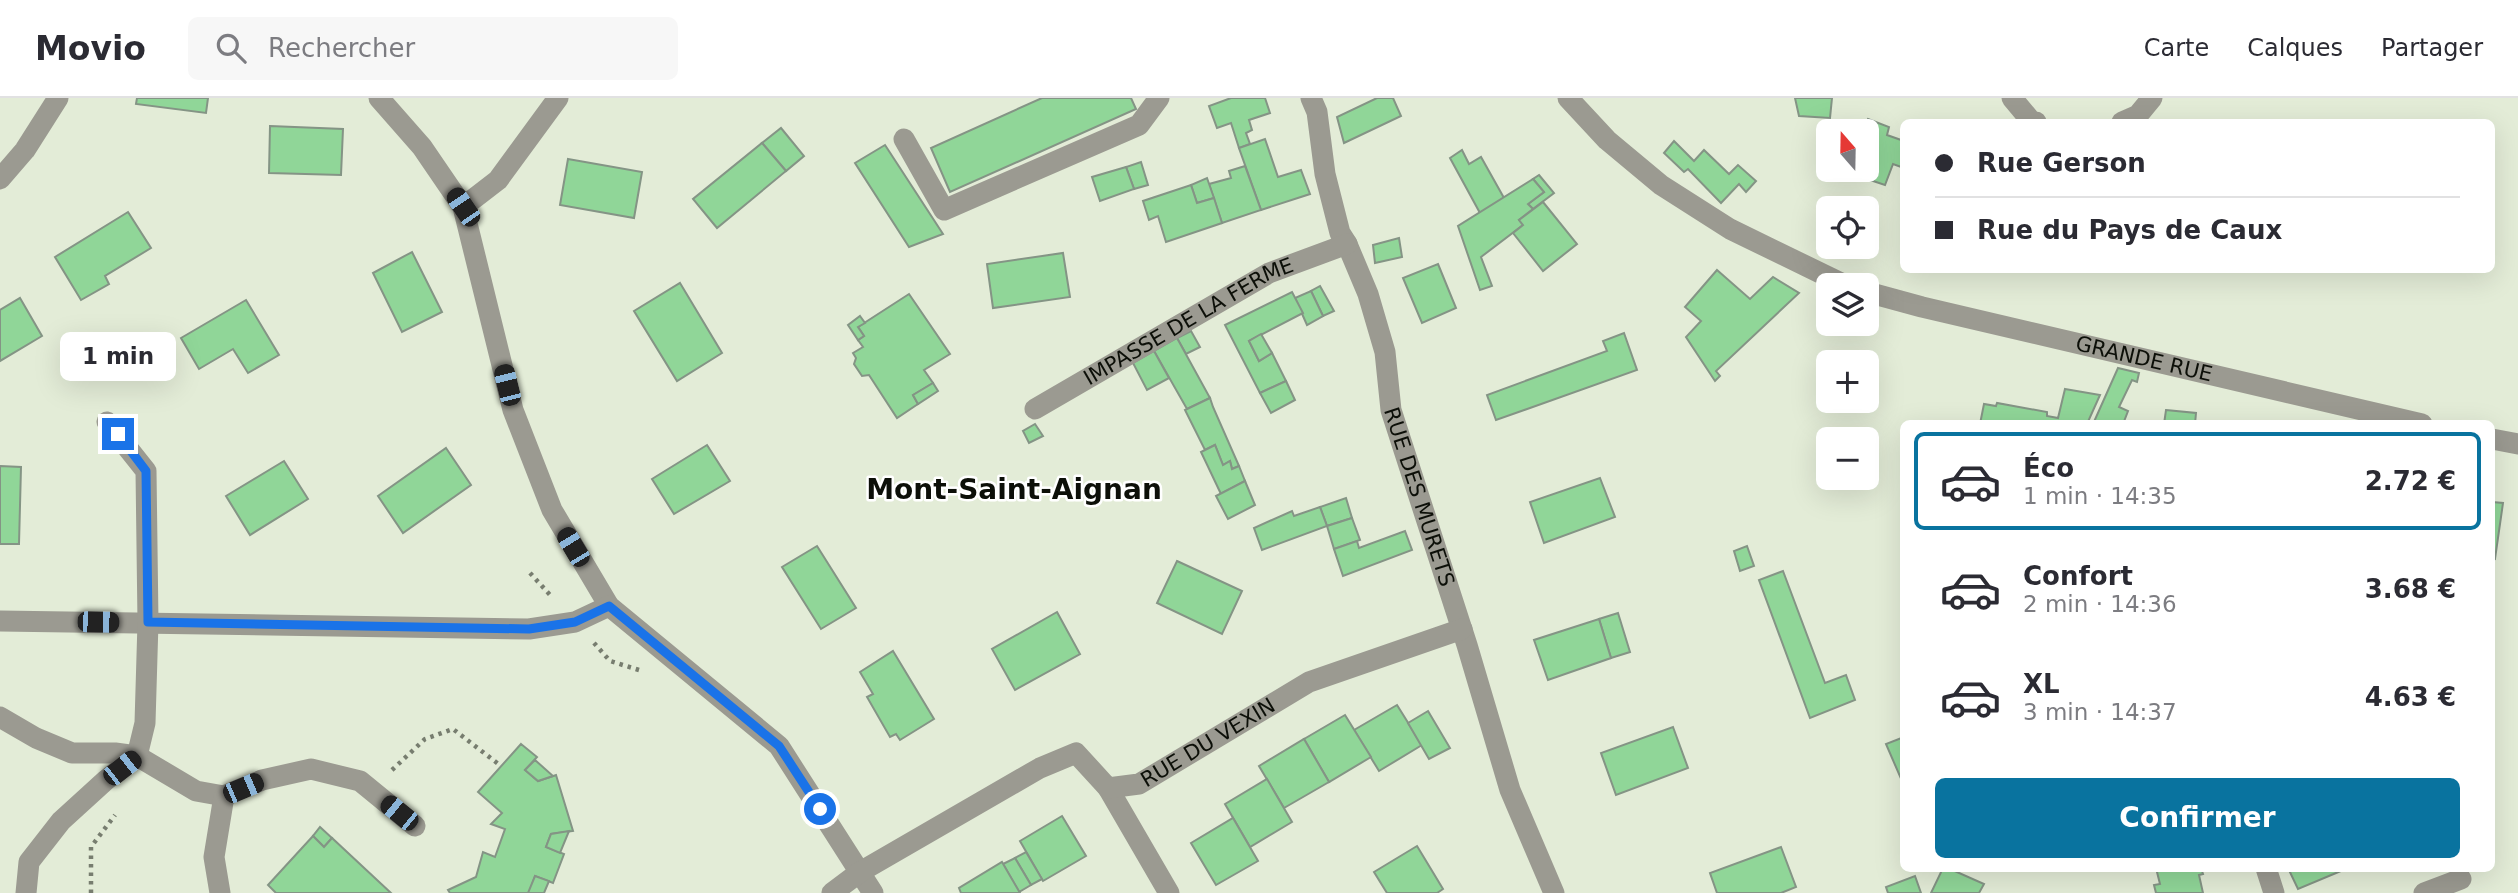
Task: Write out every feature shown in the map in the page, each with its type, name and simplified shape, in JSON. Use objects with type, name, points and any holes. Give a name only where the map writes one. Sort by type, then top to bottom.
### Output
[{"type":"street","points":[[0,178],[25,150],[58,98]]},
{"type":"street","points":[[379,98],[422,147],[463,207],[513,410],[552,510],[609,606],[779,746],[873,893]]},
{"type":"street","points":[[463,207],[498,180],[558,98]]},
{"type":"street","points":[[904,139],[944,210],[1139,125],[1159,98]]},
{"type":"street","name":"RUE DES MURETS","points":[[1311,98],[1317,112],[1325,174],[1340,233],[1368,294],[1385,352],[1391,410],[1462,629],[1510,790],[1553,893]]},
{"type":"street","points":[[1569,98],[1607,140],[1661,185],[1730,229],[1820,273]]},
{"type":"street","points":[[2012,98],[2030,119]]},
{"type":"street","points":[[2129,119],[2138,115],[2152,98]]},
{"type":"street","name":"IMPASSE DE LA FERME","points":[[1035,409],[1269,273],[1347,244]]},
{"type":"street","name":"GRANDE RUE","points":[[1879,295],[2405,420]]},
{"type":"street","points":[[26,893],[29,862],[61,821],[137,756],[145,723],[148,622],[146,471],[107,422]]},
{"type":"street","points":[[2495,440],[2518,444]]},
{"type":"street","points":[[0,621],[529,629],[575,622],[609,606]]},
{"type":"street","name":"RUE DU VEXIN","points":[[1108,788],[1139,784],[1309,682],[1462,629]]},
{"type":"street","points":[[0,717],[36,738],[72,752],[137,756],[196,791],[224,796],[262,780],[312,769],[360,781],[415,826]]},
{"type":"street","points":[[832,893],[860,873],[1040,768],[1076,752],[1108,788],[1169,893]]},
{"type":"street","points":[[220,893],[214,857],[224,796]]},
{"type":"street","points":[[2267,872],[2274,893]]},
{"type":"street","points":[[2424,893],[2461,879]]},
{"type":"path","points":[[373,792],[401,759],[425,740],[453,729],[501,766]]},
{"type":"path","points":[[91,893],[91,847],[121,809]]},
{"type":"building","points":[[137,98],[208,98],[206,113],[136,104]]},
{"type":"building","points":[[1042,98],[1131,98],[1136,109],[950,192],[931,148]]},
{"type":"building","points":[[1231,98],[1265,98],[1270,113],[1249,120],[1252,130],[1246,133],[1250,144],[1239,148],[1231,123],[1217,128],[1209,106]]},
{"type":"building","points":[[1377,98],[1393,98],[1401,116],[1344,143],[1337,117]]},
{"type":"building","points":[[1795,98],[1832,98],[1830,118],[1799,116]]},
{"type":"building","points":[[1880,124],[1889,127],[1887,135],[1900,140],[1900,167],[1893,164],[1885,185],[1876,182],[1880,182]]},
{"type":"building","points":[[270,126],[343,129],[341,175],[269,173]]},
{"type":"building","points":[[781,128],[804,156],[786,171],[762,143]]},
{"type":"building","points":[[1265,139],[1278,177],[1301,170],[1310,194],[1261,210],[1239,148]]},
{"type":"building","points":[[1674,141],[1694,161],[1704,150],[1729,174],[1738,165],[1756,181],[1746,192],[1739,184],[1721,203],[1688,169],[1684,172],[1664,153]]},
{"type":"building","points":[[762,143],[786,171],[717,228],[693,199]]},
{"type":"building","points":[[885,145],[943,234],[909,247],[855,163]]},
{"type":"building","points":[[1462,150],[1469,164],[1481,157],[1504,198],[1480,213],[1450,158]]},
{"type":"building","points":[[568,159],[642,172],[634,218],[560,205]]},
{"type":"building","points":[[1141,162],[1148,185],[1134,189],[1126,167]]},
{"type":"building","points":[[1245,166],[1261,210],[1222,223],[1209,184],[1231,178],[1229,171]]},
{"type":"building","points":[[1126,167],[1134,189],[1100,201],[1092,177]]},
{"type":"building","points":[[1539,175],[1554,193],[1533,209],[1528,204],[1544,192],[1533,179]]},
{"type":"building","points":[[1207,178],[1214,198],[1197,203],[1191,185]]},
{"type":"building","points":[[1533,179],[1544,192],[1528,204],[1533,209],[1519,220],[1523,225],[1481,257],[1492,286],[1480,290],[1458,226]]},
{"type":"building","points":[[1191,185],[1197,203],[1214,198],[1222,223],[1166,242],[1158,216],[1149,220],[1143,201]]},
{"type":"building","points":[[1543,202],[1577,244],[1543,271],[1513,233],[1523,225],[1519,220]]},
{"type":"building","points":[[128,212],[151,248],[105,276],[109,284],[81,300],[55,257]]},
{"type":"building","points":[[1399,238],[1402,257],[1375,263],[1373,245]]},
{"type":"building","points":[[412,252],[442,312],[402,332],[373,273]]},
{"type":"building","points":[[1063,253],[1070,297],[993,308],[987,264]]},
{"type":"building","points":[[1438,264],[1456,308],[1422,323],[1403,278]]},
{"type":"building","points":[[1717,270],[1750,299],[1773,277],[1799,293],[1716,371],[1720,376],[1715,381],[1686,337],[1701,321],[1685,307]]},
{"type":"building","points":[[680,283],[722,353],[677,381],[634,311]]},
{"type":"building","points":[[1320,286],[1334,311],[1323,316],[1311,291]]},
{"type":"building","points":[[1311,291],[1323,316],[1307,325],[1295,298]]},
{"type":"building","points":[[1292,292],[1303,313],[1249,341],[1259,361],[1272,353],[1286,381],[1260,393],[1225,325]]},
{"type":"building","points":[[909,294],[950,354],[924,370],[933,383],[913,395],[918,404],[897,418],[869,375],[862,376],[854,364],[856,358],[853,353],[863,347],[858,340],[864,336],[858,327]]},
{"type":"building","points":[[20,298],[42,336],[0,361],[0,310]]},
{"type":"building","points":[[246,300],[279,355],[248,373],[233,349],[199,369],[181,338]]},
{"type":"building","points":[[860,316],[865,323],[858,327],[864,336],[858,340],[848,325]]},
{"type":"building","points":[[1191,331],[1200,347],[1186,354],[1177,338]]},
{"type":"building","points":[[1624,333],[1637,370],[1496,420],[1487,395],[1607,351],[1603,341]]},
{"type":"building","points":[[1261,334],[1272,353],[1259,361],[1249,341]]},
{"type":"building","points":[[1177,338],[1210,398],[1187,409],[1154,351]]},
{"type":"building","points":[[1154,351],[1169,378],[1147,390],[1133,363]]},
{"type":"building","points":[[2118,368],[2139,373],[2137,382],[2132,380],[2119,407],[2128,411],[2125,420],[2095,420]]},
{"type":"building","points":[[1286,381],[1295,400],[1271,413],[1260,393]]},
{"type":"building","points":[[933,383],[938,391],[918,404],[913,395]]},
{"type":"building","points":[[2065,389],[2100,395],[2089,420],[1981,420],[1984,404],[1996,406],[1997,403],[2047,412],[2047,416],[2058,418]]},
{"type":"building","points":[[1210,398],[1239,466],[1232,469],[1230,461],[1223,465],[1215,445],[1205,450],[1185,410]]},
{"type":"building","points":[[2166,410],[2196,413],[2195,420],[2165,420]]},
{"type":"building","points":[[1035,424],[1043,436],[1029,443],[1023,431]]},
{"type":"building","points":[[707,445],[730,481],[674,514],[652,479]]},
{"type":"building","points":[[1215,445],[1223,465],[1230,461],[1232,469],[1239,466],[1245,481],[1221,494],[1201,452]]},
{"type":"building","points":[[446,448],[471,485],[403,533],[378,496]]},
{"type":"building","points":[[284,461],[308,499],[250,535],[226,496]]},
{"type":"building","points":[[0,466],[21,467],[19,544],[0,544]]},
{"type":"building","points":[[1600,478],[1615,517],[1544,543],[1530,502]]},
{"type":"building","points":[[1245,481],[1255,505],[1228,519],[1216,496]]},
{"type":"building","points":[[1346,498],[1352,518],[1327,526],[1320,507]]},
{"type":"building","points":[[2495,502],[2503,503],[2495,559]]},
{"type":"building","points":[[1320,507],[1327,526],[1262,550],[1254,528],[1292,511],[1294,516]]},
{"type":"building","points":[[1352,518],[1360,540],[1334,549],[1327,526]]},
{"type":"building","points":[[1405,531],[1412,550],[1343,576],[1334,549],[1357,541],[1359,548]]},
{"type":"building","points":[[817,546],[856,608],[821,629],[782,567]]},
{"type":"building","points":[[1747,546],[1754,566],[1740,571],[1734,551]]},
{"type":"building","points":[[1177,561],[1242,591],[1222,634],[1157,603]]},
{"type":"building","points":[[1783,571],[1825,683],[1846,675],[1855,700],[1810,718],[1759,580]]},
{"type":"building","points":[[1057,612],[1080,654],[1015,690],[992,649]]},
{"type":"building","points":[[1618,613],[1630,652],[1611,658],[1599,619]]},
{"type":"building","points":[[1599,619],[1611,658],[1548,680],[1534,640]]},
{"type":"building","points":[[893,651],[934,719],[900,740],[896,734],[890,737],[867,697],[873,694],[860,672]]},
{"type":"building","points":[[1397,705],[1422,745],[1379,771],[1354,730]]},
{"type":"building","points":[[1428,711],[1450,748],[1429,759],[1408,723]]},
{"type":"building","points":[[1345,715],[1371,757],[1329,782],[1304,739]]},
{"type":"building","points":[[1673,727],[1688,768],[1616,795],[1601,753]]},
{"type":"building","points":[[1304,739],[1329,782],[1284,808],[1259,766]]},
{"type":"building","points":[[1900,739],[1900,776],[1886,744]]},
{"type":"building","points":[[521,744],[537,757],[525,770],[538,781],[556,775],[573,831],[551,834],[546,847],[564,854],[553,883],[535,876],[529,893],[450,893],[448,890],[476,877],[483,852],[495,857],[505,829],[491,824],[502,813],[478,792]]},
{"type":"building","points":[[535,760],[553,776],[538,781],[525,770]]},
{"type":"building","points":[[1267,779],[1292,822],[1250,847],[1225,804]]},
{"type":"building","points":[[1062,816],[1086,856],[1043,881],[1020,841]]},
{"type":"building","points":[[1233,818],[1258,861],[1216,885],[1191,843]]},
{"type":"building","points":[[320,827],[332,838],[324,847],[313,836]]},
{"type":"building","points":[[569,831],[560,853],[546,847],[551,834]]},
{"type":"building","points":[[313,836],[324,847],[332,838],[391,893],[276,893],[268,885]]},
{"type":"building","points":[[1417,846],[1443,889],[1437,893],[1387,893],[1374,872]]},
{"type":"building","points":[[1781,847],[1796,887],[1781,893],[1717,893],[1710,873]]},
{"type":"building","points":[[1026,852],[1042,879],[1031,885],[1015,858]]},
{"type":"building","points":[[1015,858],[1031,885],[1019,892],[1003,864]]},
{"type":"building","points":[[1002,862],[1020,893],[961,893],[959,888]]},
{"type":"building","points":[[1941,872],[1957,872],[1984,884],[1979,893],[1931,893]]},
{"type":"building","points":[[2157,872],[2203,874],[2199,875],[2203,893],[2156,893],[2154,885],[2160,884]]},
{"type":"building","points":[[2290,872],[2338,872],[2298,889]]},
{"type":"building","points":[[535,876],[549,881],[544,893],[528,893]]},
{"type":"building","points":[[1915,876],[1921,893],[1888,893],[1886,887]]},
{"type":"district","name":"Mont-Saint-Aignan","points":[[1014,489]]},
{"type":"route","points":[[118,434],[146,471],[148,622],[529,629],[575,622],[609,606],[779,746],[820,809]]}]
